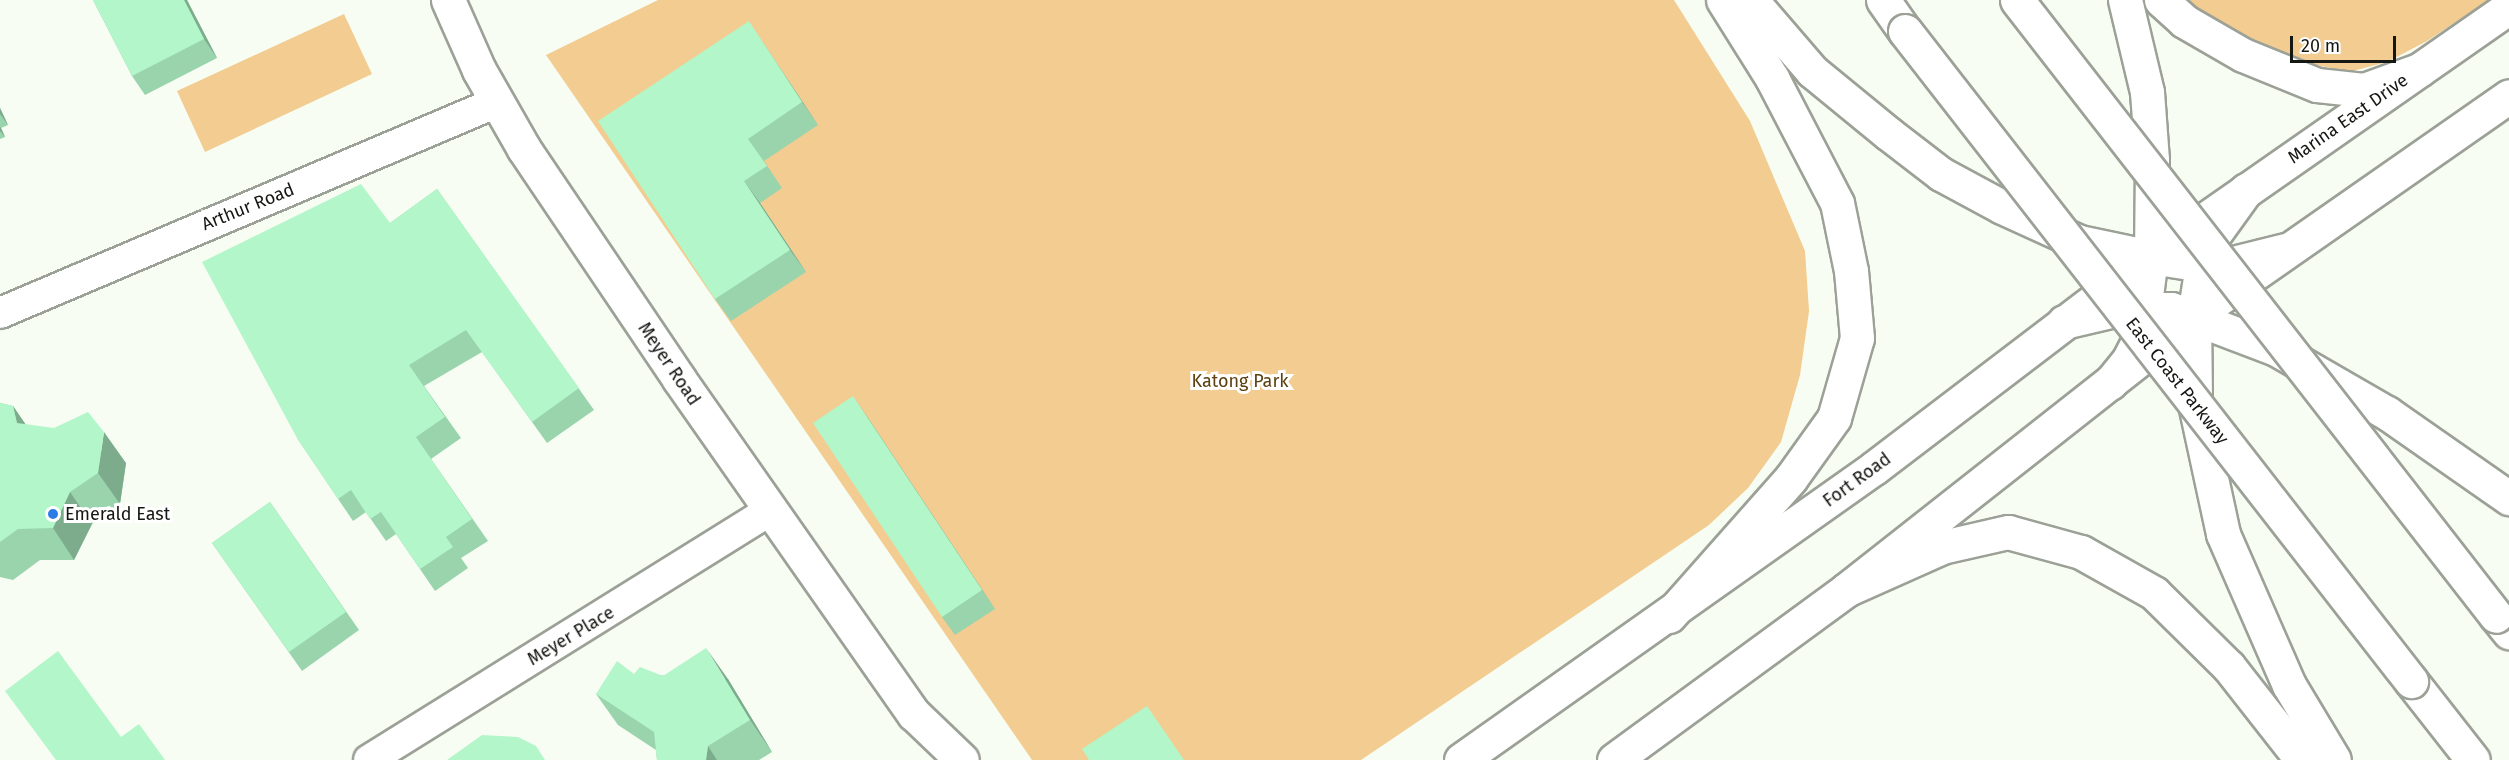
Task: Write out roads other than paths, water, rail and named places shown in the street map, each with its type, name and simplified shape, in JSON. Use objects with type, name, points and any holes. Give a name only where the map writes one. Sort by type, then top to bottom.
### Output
[{"type":"main road","name":"Meyer Road","points":[[448,0],[496,102],[524,149],[914,714],[963,760]]},
{"type":"main road","points":[[1669,616],[1791,478],[1834,418],[1857,338],[1851,271],[1837,203],[1772,78],[1723,0]]},
{"type":"main road","points":[[1751,0],[1812,71],[1941,174],[2079,242],[2202,265],[2229,264],[2285,250]]},
{"type":"main road","name":"East Coast Parkway","points":[[1883,0],[1905,32],[2473,760]]},
{"type":"main road","points":[[2017,0],[2502,624]]},
{"type":"main road","points":[[2110,382],[2128,361],[2141,335],[2147,308],[2151,257],[2152,160],[2147,92],[2125,0]]},
{"type":"main road","points":[[2161,0],[2184,21],[2243,55],[2317,85],[2364,90],[2418,70]]},
{"type":"main road","name":"Marina East Drive","points":[[2246,190],[2509,7]]},
{"type":"main road","points":[[1614,760],[1846,590],[2194,316],[2285,250],[2509,96]]},
{"type":"main road","points":[[2246,190],[2213,236],[2202,265],[2194,316],[2195,404],[2223,534],[2289,686],[2334,760]]},
{"type":"main road","name":"Fort Road","points":[[1461,760],[1669,616],[1874,468],[2064,322],[2246,190]]},
{"type":"main road","points":[[2064,322],[2119,309],[2147,308],[2194,316],[2276,349],[2387,413],[2509,498]]},
{"type":"main road","points":[[1846,590],[1942,547],[2008,532],[2081,552],[2154,593],[2229,667],[2302,760]]},
{"type":"main road","name":"Meyer Road","points":[[914,714],[928,760]]},
{"type":"street","name":"Arthur Road","points":[[0,313],[496,102]]},
{"type":"street","name":"Meyer Place","points":[[369,760],[771,510]]},
{"type":"place","name":"Emerald East","points":[[53,514]]},
{"type":"park label","name":"Katong Park","points":[[1240,381]]}]
